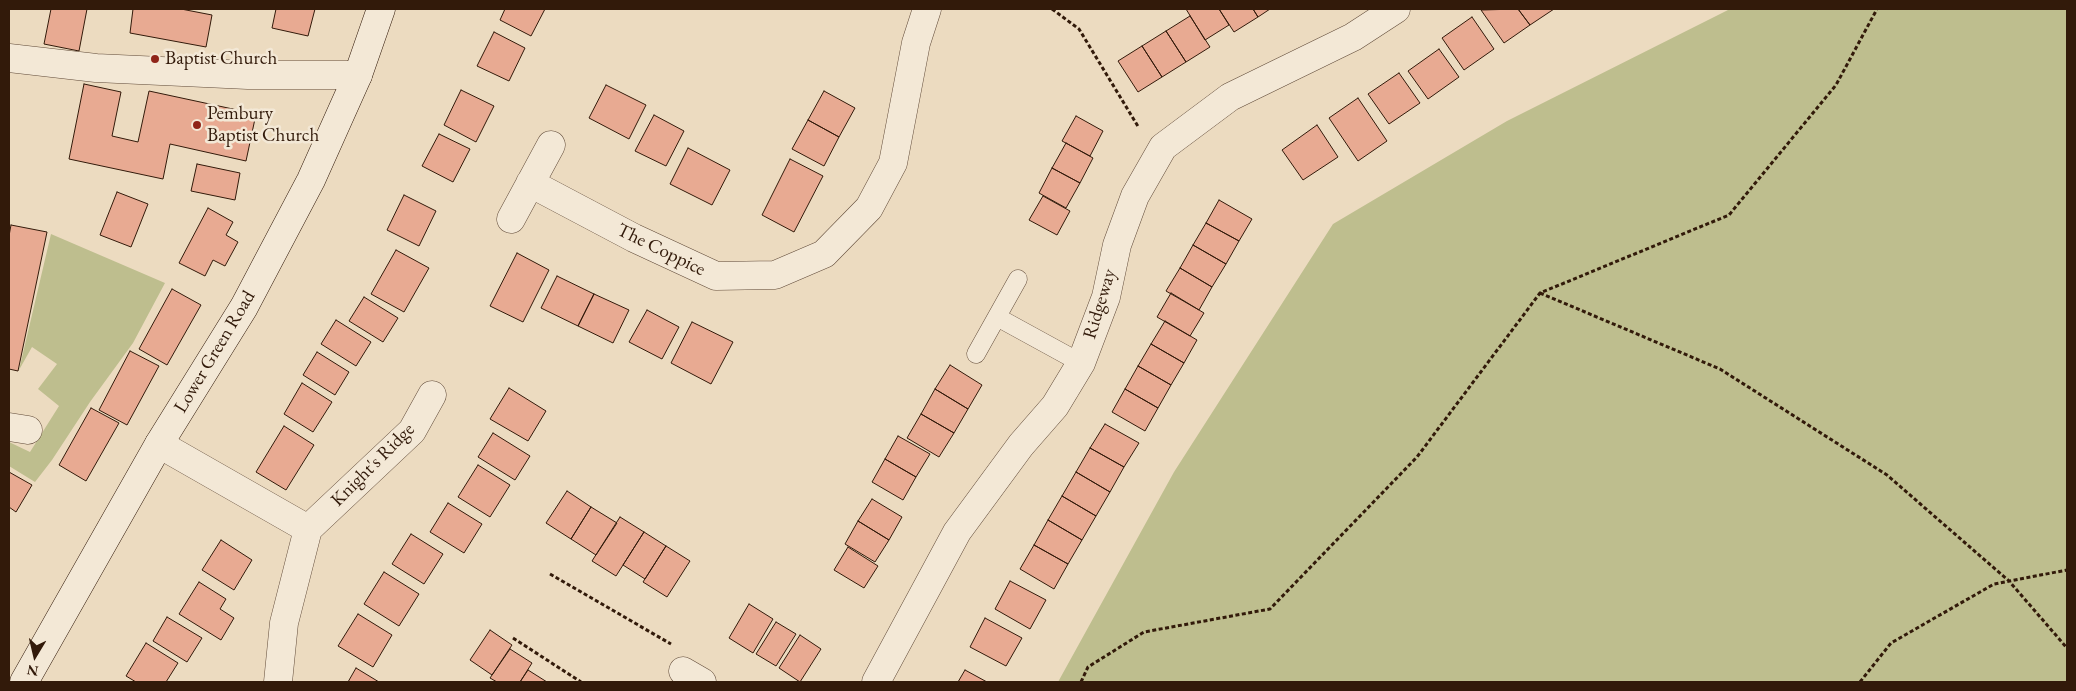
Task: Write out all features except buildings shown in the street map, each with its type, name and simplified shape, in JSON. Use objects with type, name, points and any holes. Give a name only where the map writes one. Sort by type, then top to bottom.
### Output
[{"type":"street","name":"Lower Green Road","points":[[24,682],[159,444],[244,307],[311,180],[358,75],[380,9]]},
{"type":"street","name":"The Coppice","points":[[530,183],[634,238],[716,276],[775,276],[824,254],[869,208],[893,163],[916,43],[927,9]]},
{"type":"street","name":"Ridgeway","points":[[876,682],[957,532],[1021,445],[1055,406],[1081,363],[1106,297],[1117,245],[1129,212],[1163,147],[1230,97],[1353,37],[1396,9]]},
{"type":"street","points":[[9,58],[96,68],[248,75],[358,75]]},
{"type":"street","points":[[511,219],[551,145]]},
{"type":"street","name":"Knight's Ridge","points":[[308,529],[412,431],[432,395]]},
{"type":"street","points":[[159,444],[308,529],[284,623],[278,682]]},
{"type":"lane","points":[[976,354],[1018,279]]},
{"type":"lane","points":[[997,317],[1081,363]]},
{"type":"path","points":[[1052,9],[1079,29],[1141,130],[1163,147]]},
{"type":"path","points":[[1081,682],[1088,666],[1144,632],[1270,609],[1417,457],[1540,293],[1729,215],[1836,85],[1877,9]]},
{"type":"path","points":[[1540,293],[1720,369],[1887,475],[2009,581],[2067,648]]},
{"type":"path","points":[[1860,682],[1891,643],[1994,584],[2067,570]]},
{"type":"path","points":[[550,574],[674,646],[693,676]]},
{"type":"path","points":[[513,638],[581,682]]},
{"type":"green space","points":[[1730,9],[2067,9],[2067,682],[1058,682],[1174,472],[1333,224],[1507,121]]},
{"type":"green space","points":[[51,234],[165,283],[133,343],[35,482],[9,466],[9,442],[30,452],[59,406],[38,389],[57,364],[32,347],[19,370]]},
{"type":"place","name":"Baptist Church","points":[[155,59]]},
{"type":"place","name":"Pembury Baptist Church","points":[[197,125]]}]
